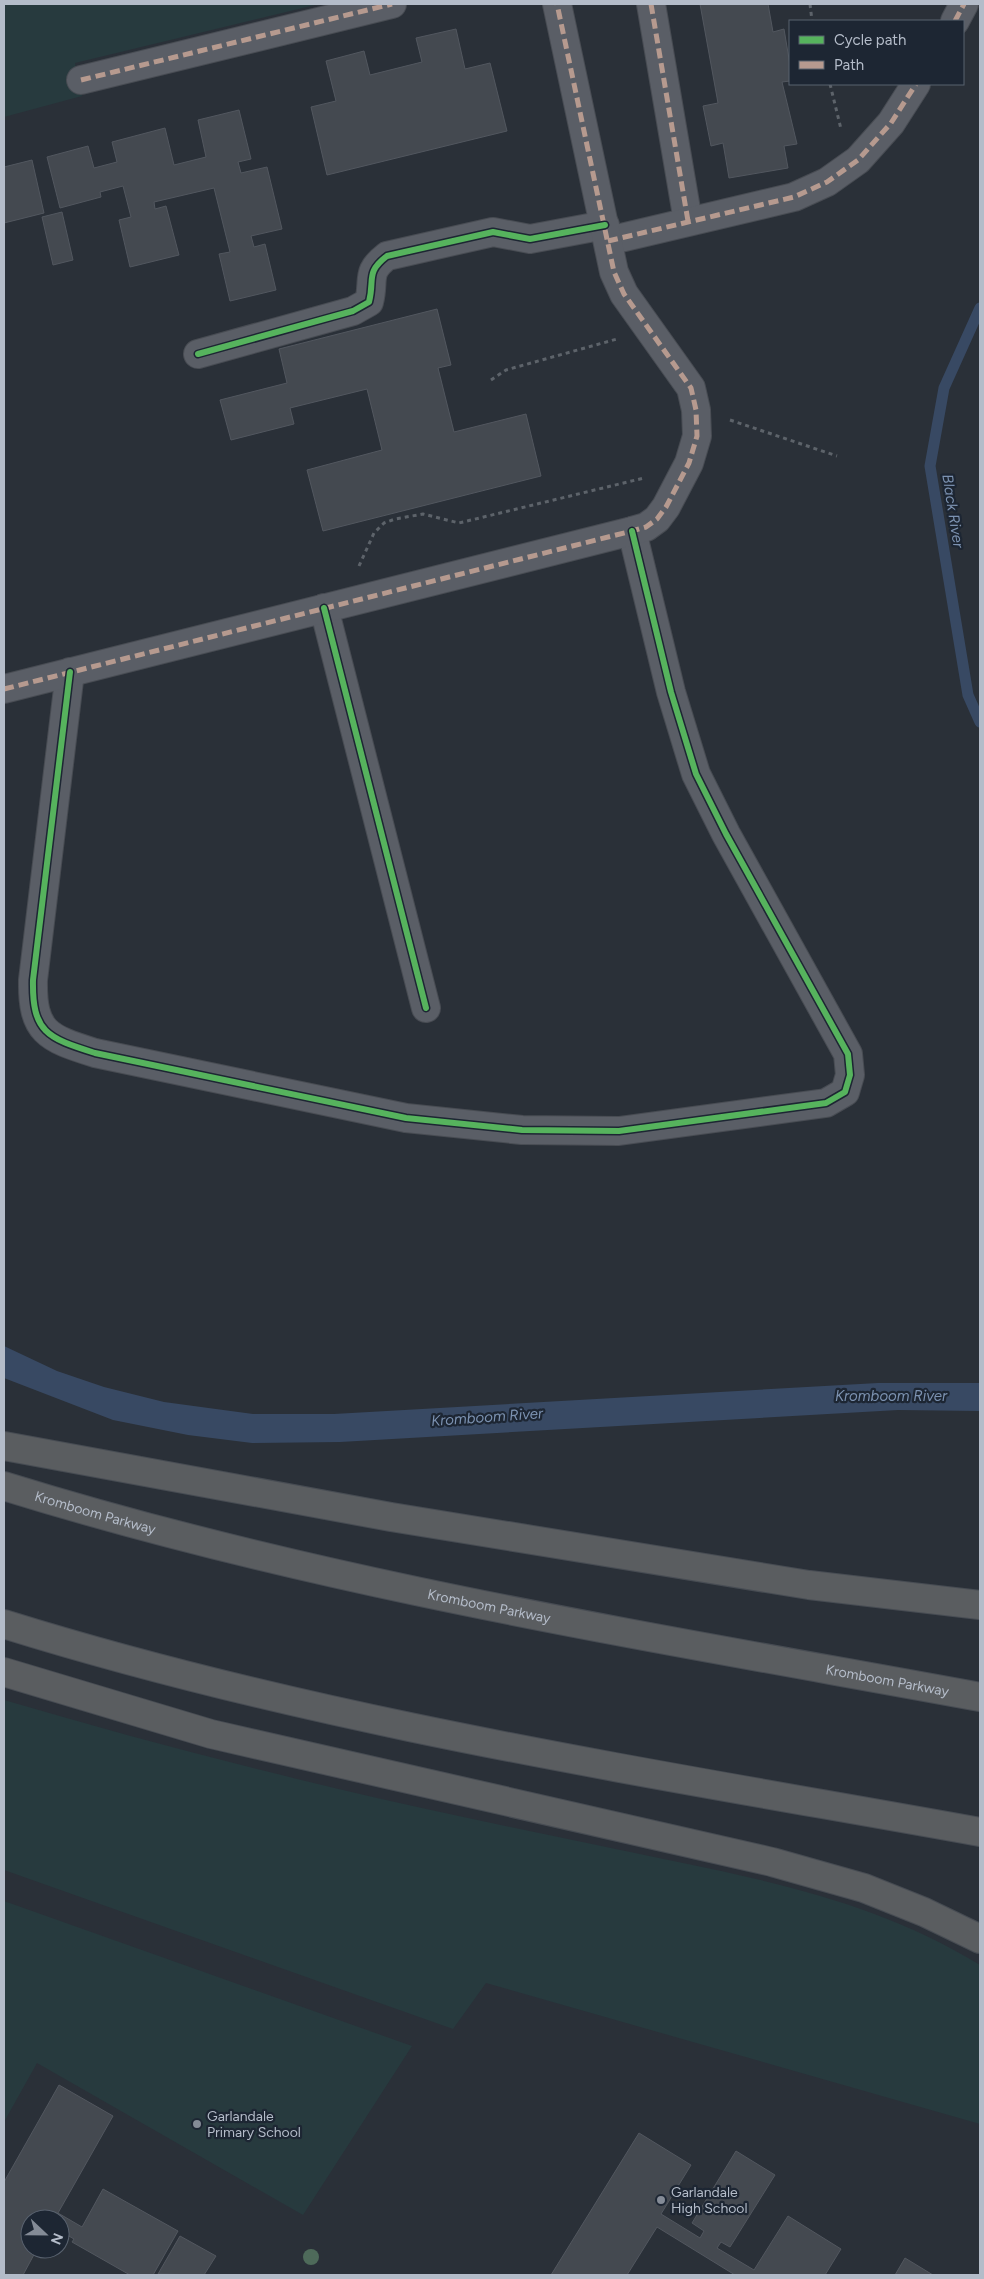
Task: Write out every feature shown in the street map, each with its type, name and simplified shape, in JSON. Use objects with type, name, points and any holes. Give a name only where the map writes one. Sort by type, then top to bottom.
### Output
[{"type":"highway","points":[[4,1446],[391,1517],[771,1579],[980,1605]]},
{"type":"highway","name":"Kromboom Parkway","points":[[4,1486],[145,1527],[357,1579],[520,1612],[980,1697]]},
{"type":"highway","points":[[4,1624],[205,1680],[403,1726],[980,1832]]},
{"type":"highway","points":[[4,1672],[211,1734],[772,1862],[864,1888],[924,1912],[980,1939]]},
{"type":"street","points":[[4,689],[632,531],[646,527],[657,519],[666,507],[689,462],[697,436],[696,410],[691,388],[624,294],[614,272],[557,4]]},
{"type":"street","points":[[650,4],[688,221]]},
{"type":"street","points":[[956,20],[964,4]]},
{"type":"street","points":[[81,80],[384,5]]},
{"type":"street","points":[[198,354],[353,311],[369,302],[372,290],[370,277],[376,264],[387,256],[493,232],[530,240],[606,233],[688,221],[794,196],[827,182],[858,160],[891,123],[915,85]]},
{"type":"street","points":[[70,672],[33,980],[33,1005],[38,1022],[50,1034],[71,1046],[104,1055],[406,1118],[486,1127],[556,1131],[619,1131],[826,1104],[845,1092],[850,1075],[848,1054],[726,834],[696,774],[671,692],[632,531]]},
{"type":"street","points":[[324,608],[426,1008]]},
{"type":"path","points":[[810,4],[812,20]]},
{"type":"path","points":[[830,85],[841,128],[858,160]]},
{"type":"path","points":[[491,380],[506,370],[620,338]]},
{"type":"path","points":[[722,418],[837,456]]},
{"type":"path","points":[[357,571],[374,533],[384,523],[395,519],[423,514],[460,523],[647,477]]},
{"type":"green space","points":[[4,4],[319,4],[75,63],[82,96],[4,117]]},
{"type":"green space","points":[[4,1700],[119,1733],[351,1792],[757,1879],[834,1900],[908,1928],[980,1965],[980,2124],[486,1983],[453,2029],[4,1870]]},
{"type":"green space","points":[[4,1901],[412,2046],[303,2215],[37,2063],[4,2122]]},
{"type":"water","name":"Kromboom River","points":[[4,1346],[57,1371],[104,1387],[164,1402],[253,1414],[334,1414],[878,1383],[980,1383],[980,1411],[898,1410],[340,1442],[252,1443],[188,1435],[113,1420],[4,1378]]},
{"type":"building","points":[[700,4],[768,4],[773,32],[784,29],[789,59],[789,81],[782,82],[797,144],[784,146],[788,168],[729,178],[723,143],[711,146],[703,106],[718,103]]},
{"type":"building","points":[[456,29],[465,69],[490,63],[507,131],[327,175],[311,107],[336,101],[326,61],[364,51],[370,75],[422,62],[416,38]]},
{"type":"building","points":[[239,110],[251,159],[238,162],[241,173],[267,167],[282,229],[251,236],[254,247],[265,244],[276,290],[230,301],[219,254],[230,252],[214,188],[154,202],[155,209],[166,206],[179,255],[130,267],[119,220],[131,217],[123,186],[100,192],[101,197],[60,208],[47,157],[88,146],[94,168],[117,162],[112,142],[165,128],[174,165],[206,157],[198,120]]},
{"type":"building","points":[[32,160],[44,213],[4,223],[4,167]]},
{"type":"building","points":[[62,212],[73,260],[53,265],[42,217]]},
{"type":"building","points":[[437,309],[451,365],[438,368],[454,432],[526,414],[541,476],[323,531],[307,470],[382,450],[367,389],[290,408],[294,424],[231,440],[220,400],[287,383],[279,349]]},
{"type":"building","points":[[59,2085],[113,2116],[60,2209],[20,2209],[20,2259],[32,2259],[23,2275],[4,2275],[4,2182]]},
{"type":"building","points":[[639,2133],[691,2165],[661,2214],[700,2238],[704,2231],[692,2223],[736,2151],[775,2175],[730,2247],[721,2242],[717,2248],[754,2270],[788,2216],[841,2249],[825,2275],[735,2275],[657,2227],[627,2275],[551,2275]]},
{"type":"building","points":[[103,2189],[178,2231],[153,2275],[130,2275],[72,2242],[74,2239],[70,2237],[70,2220],[82,2227]]},
{"type":"building","points":[[180,2236],[216,2256],[204,2275],[158,2274]]},
{"type":"building","points":[[905,2258],[933,2275],[895,2275]]},
{"type":"waterway","name":"Black River","points":[[980,308],[944,388],[930,466],[968,695],[980,722]]},
{"type":"marked path","points":[[81,80],[392,4]]},
{"type":"marked path","points":[[4,689],[632,531],[646,527],[657,519],[666,507],[689,463],[697,436],[696,410],[691,388],[624,294],[614,272],[557,4]]},
{"type":"marked path","points":[[651,4],[688,221]]},
{"type":"marked path","points":[[956,20],[964,4]]},
{"type":"marked path","points":[[608,241],[794,197],[827,182],[858,160],[891,123],[915,85]]},
{"type":"cycle path","points":[[198,354],[353,311],[369,302],[373,272],[387,256],[493,232],[530,239],[605,225]]},
{"type":"cycle path","points":[[70,672],[33,980],[33,997],[40,1022],[54,1037],[65,1043],[95,1053],[406,1118],[522,1130],[619,1131],[826,1103],[845,1092],[850,1075],[848,1054],[726,834],[696,774],[671,692],[632,531]]},
{"type":"cycle path","points":[[324,608],[426,1008]]},
{"type":"place","name":"Garlandale Primary School","points":[[197,2124]]},
{"type":"place","name":"Garlandale High School","points":[[661,2200]]}]
